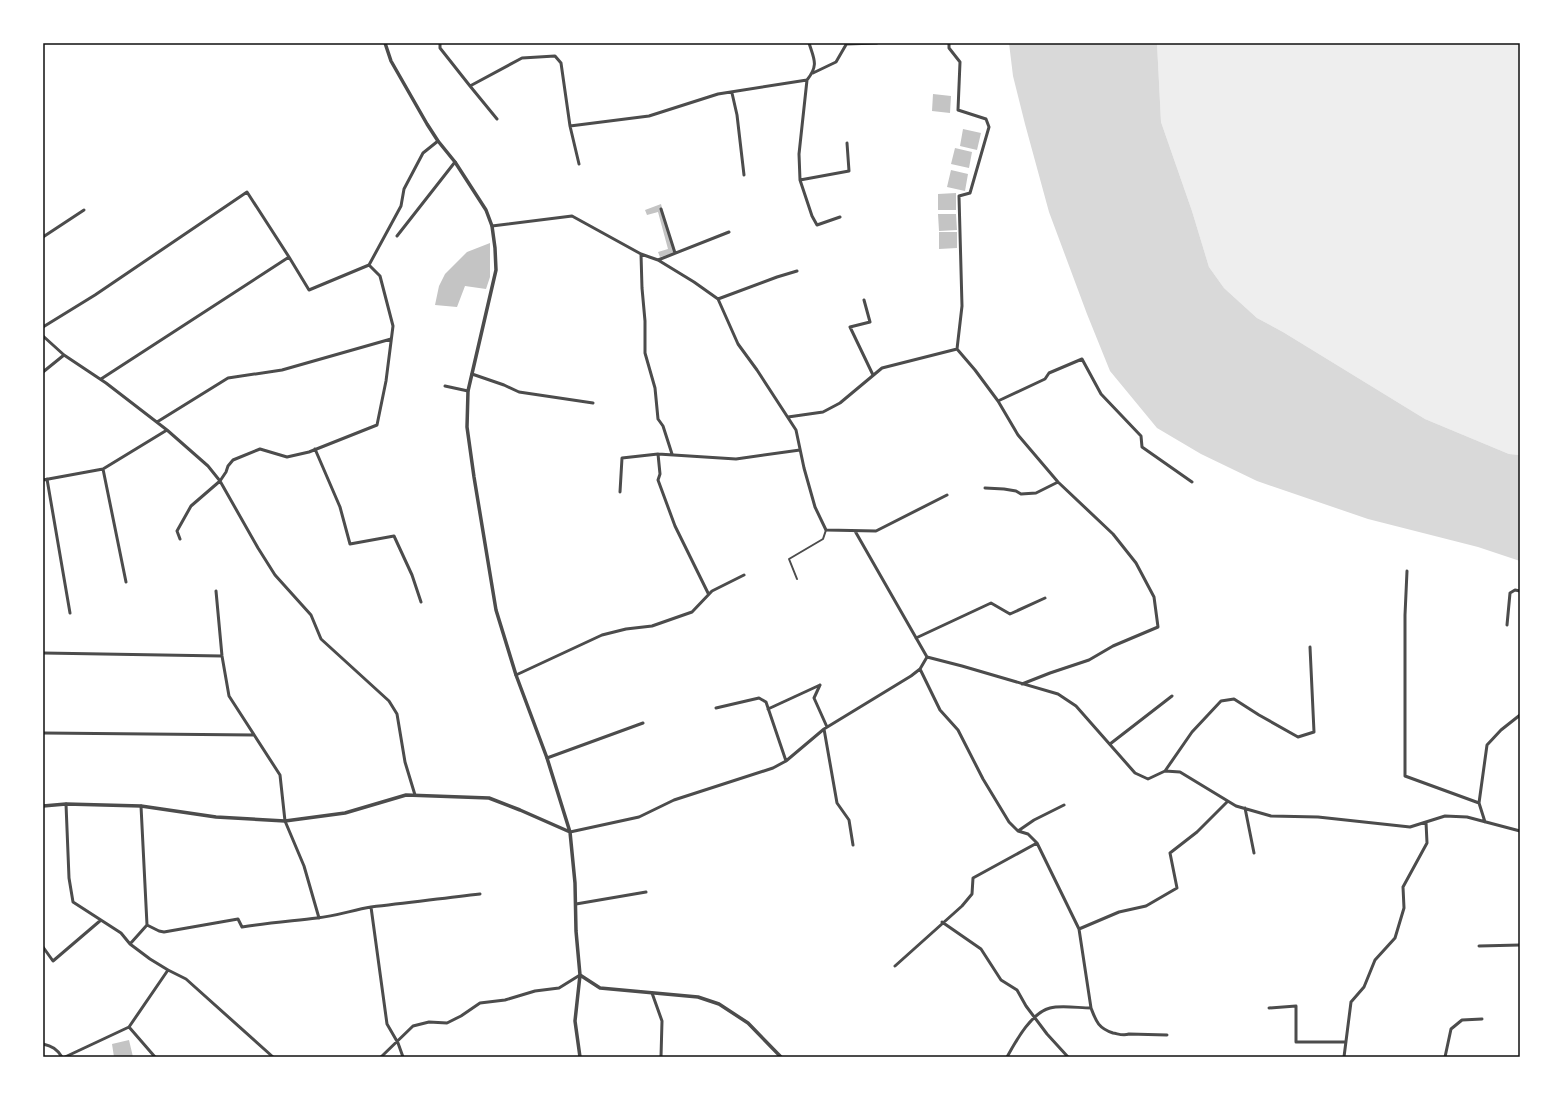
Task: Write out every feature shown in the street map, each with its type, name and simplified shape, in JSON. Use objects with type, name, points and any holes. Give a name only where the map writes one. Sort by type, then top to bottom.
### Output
[{"type":"street","points":[[385,43],[391,61],[438,141],[455,162],[486,210],[492,226],[496,270],[468,391],[467,427],[496,610],[516,675],[547,758],[570,832],[575,883],[580,976],[575,1021],[580,1057]]},
{"type":"street","points":[[440,43],[440,48],[497,119]]},
{"type":"street","points":[[809,43],[816,65],[813,73],[807,80],[799,154],[800,180],[812,216],[817,225],[840,217]]},
{"type":"street","points":[[813,73],[836,62],[847,44],[877,43]]},
{"type":"street","points":[[949,43],[949,48],[960,62],[958,110],[986,119],[989,127],[970,194],[959,196],[962,306],[957,349],[998,401],[1018,436],[1058,482],[1113,534],[1136,562],[1154,597],[1158,627],[1113,646],[1090,660],[1050,672],[1022,684]]},
{"type":"street","points":[[470,86],[522,58],[555,56],[561,63],[570,126],[579,164]]},
{"type":"street","points":[[570,126],[649,116],[718,94],[807,80]]},
{"type":"street","points":[[732,93],[737,115],[744,175]]},
{"type":"street","points":[[43,327],[95,296],[247,192],[309,290],[369,265],[401,206],[404,189],[423,152],[438,141]]},
{"type":"street","points":[[800,180],[849,171],[847,144]]},
{"type":"street","points":[[397,236],[455,162]]},
{"type":"street","points":[[661,209],[675,253]]},
{"type":"street","points":[[43,237],[84,210]]},
{"type":"street","points":[[492,226],[572,216],[641,254],[658,260],[718,299],[738,344],[757,370],[796,430],[804,468],[815,507],[826,530],[823,539],[789,559],[797,579]]},
{"type":"street","points":[[658,260],[729,232]]},
{"type":"street","points":[[641,254],[645,321],[645,353],[655,388],[658,419],[663,426],[672,454]]},
{"type":"street","points":[[101,379],[289,257]]},
{"type":"street","points":[[180,539],[177,531],[191,506],[220,481],[233,460],[260,449],[287,457],[315,449],[377,425],[386,381],[393,326],[380,276],[369,265]]},
{"type":"street","points":[[718,299],[797,271]]},
{"type":"street","points":[[864,300],[870,322],[850,327],[873,375]]},
{"type":"street","points":[[43,336],[64,355],[101,379],[157,422],[208,466],[220,481],[270,568],[311,615],[321,639],[389,701],[397,714],[402,735],[405,762],[415,795]]},
{"type":"street","points":[[157,422],[228,378],[282,370],[391,339]]},
{"type":"street","points":[[788,417],[823,412],[840,403],[882,368],[957,349]]},
{"type":"street","points":[[43,372],[64,355]]},
{"type":"street","points":[[998,401],[1044,379],[1049,372],[1082,359],[1101,394],[1141,436],[1142,447],[1192,482]]},
{"type":"street","points":[[472,374],[519,392],[593,403]]},
{"type":"street","points":[[445,386],[468,391]]},
{"type":"street","points":[[70,613],[45,479],[102,469],[167,430]]},
{"type":"street","points":[[315,449],[340,507],[350,544],[394,536],[412,575],[421,602]]},
{"type":"street","points":[[620,492],[622,458],[672,454],[736,459],[800,450]]},
{"type":"street","points":[[658,454],[660,474],[658,480],[675,526],[708,594]]},
{"type":"street","points":[[102,469],[126,582]]},
{"type":"street","points":[[985,488],[1010,490],[1021,494],[1036,493],[1058,482]]},
{"type":"street","points":[[826,530],[876,531],[947,496]]},
{"type":"street","points":[[855,531],[927,657],[1058,694],[1076,706],[1135,773],[1148,779],[1165,771],[1180,772],[1236,806],[1271,816],[1318,817],[1410,827],[1445,816],[1467,817],[1520,831]]},
{"type":"street","points":[[1407,571],[1405,615],[1405,776],[1479,803]]},
{"type":"street","points":[[516,675],[602,635],[626,629],[652,626],[692,612],[708,594],[744,575]]},
{"type":"street","points":[[216,590],[222,656],[229,696],[280,775],[285,821],[304,866],[319,918]]},
{"type":"street","points":[[1507,626],[1510,593],[1515,590],[1520,591]]},
{"type":"street","points":[[916,638],[991,603],[1010,614],[1046,598]]},
{"type":"street","points":[[1165,771],[1192,732],[1221,701],[1234,699],[1298,737],[1314,732],[1310,648]]},
{"type":"street","points":[[43,653],[222,656]]},
{"type":"street","points":[[43,806],[66,804],[141,806],[216,816],[285,821],[345,813],[406,796],[415,795],[489,798],[570,832],[639,817],[674,800],[773,768],[786,761],[826,728],[911,676],[920,668],[927,657]]},
{"type":"street","points":[[920,668],[940,710],[958,730],[983,778],[1009,822],[1018,831],[1028,834],[1037,843],[1079,929],[1091,1008],[1098,1025],[1104,1030],[1123,1036],[1129,1034],[1167,1035]]},
{"type":"street","points":[[768,709],[820,685],[814,698],[826,728],[837,803],[849,820],[853,845]]},
{"type":"street","points":[[1110,744],[1172,696]]},
{"type":"street","points":[[716,708],[759,698],[766,702],[786,761]]},
{"type":"street","points":[[1485,822],[1479,803],[1487,745],[1501,730],[1520,714]]},
{"type":"street","points":[[547,758],[643,723]]},
{"type":"street","points":[[43,732],[254,735]]},
{"type":"street","points":[[1079,929],[1119,912],[1146,906],[1177,888],[1170,853],[1197,832],[1228,801]]},
{"type":"street","points":[[66,804],[69,878],[73,902],[121,933],[130,944],[150,959],[186,979],[273,1057]]},
{"type":"street","points":[[1018,831],[1034,820],[1064,805]]},
{"type":"street","points":[[130,944],[147,925],[141,806]]},
{"type":"street","points":[[1244,808],[1254,853]]},
{"type":"street","points":[[1344,1057],[1351,1002],[1364,987],[1375,960],[1395,938],[1404,908],[1404,887],[1427,843],[1426,822]]},
{"type":"street","points":[[895,966],[942,922],[962,906],[972,894],[973,878],[1037,843]]},
{"type":"street","points":[[576,904],[646,892]]},
{"type":"street","points":[[147,925],[164,932],[238,919],[242,926],[277,921],[319,918],[371,908],[480,894]]},
{"type":"street","points":[[371,908],[387,1024],[398,1043],[402,1057]]},
{"type":"street","points":[[43,947],[53,961],[101,920]]},
{"type":"street","points":[[942,922],[981,949],[1001,980],[1017,990],[1026,1006],[1047,1034],[1068,1057]]},
{"type":"street","points":[[1479,946],[1520,945]]},
{"type":"street","points":[[43,1044],[50,1045],[58,1050],[64,1057],[129,1027],[168,970]]},
{"type":"street","points":[[580,976],[600,988],[698,997],[719,1004],[748,1023],[781,1057]]},
{"type":"street","points":[[381,1057],[398,1043],[413,1026],[429,1022],[447,1023],[462,1016],[480,1003],[505,1000],[535,992],[559,988],[580,976]]},
{"type":"street","points":[[652,993],[662,1021],[661,1057]]},
{"type":"street","points":[[1269,1008],[1296,1006],[1296,1042],[1346,1042]]},
{"type":"street","points":[[1007,1057],[1015,1042],[1035,1017],[1043,1011],[1051,1008],[1091,1008]]},
{"type":"street","points":[[1445,1057],[1451,1029],[1462,1020],[1482,1019]]},
{"type":"street","points":[[129,1027],[156,1057]]},
{"type":"shaded area","points":[[1009,43],[1157,43],[1161,122],[1192,211],[1209,267],[1224,288],[1257,318],[1283,332],[1425,419],[1509,454],[1520,455],[1520,561],[1478,547],[1368,519],[1257,481],[1201,454],[1157,428],[1110,371],[1087,314],[1049,212],[1013,76]]},
{"type":"shaded area","points":[[1157,43],[1520,43],[1520,455],[1509,454],[1425,419],[1283,332],[1257,318],[1224,288],[1209,267],[1192,211],[1161,122]]},
{"type":"building","points":[[933,94],[951,96],[950,113],[932,111]]},
{"type":"building","points":[[963,129],[981,133],[977,150],[960,146]]},
{"type":"building","points":[[955,148],[972,152],[969,168],[951,164]]},
{"type":"building","points":[[951,170],[968,174],[965,191],[947,187]]},
{"type":"building","points":[[956,193],[956,210],[938,210],[938,194]]},
{"type":"building","points":[[661,204],[674,253],[660,257],[658,252],[668,249],[658,212],[647,215],[645,210]]},
{"type":"building","points":[[938,214],[956,214],[957,230],[939,231]]},
{"type":"building","points":[[939,232],[957,232],[957,248],[939,249]]},
{"type":"building","points":[[490,243],[490,277],[486,289],[465,286],[457,307],[435,305],[439,286],[445,274],[467,252]]},
{"type":"building","points":[[129,1040],[133,1057],[114,1057],[112,1044]]}]
